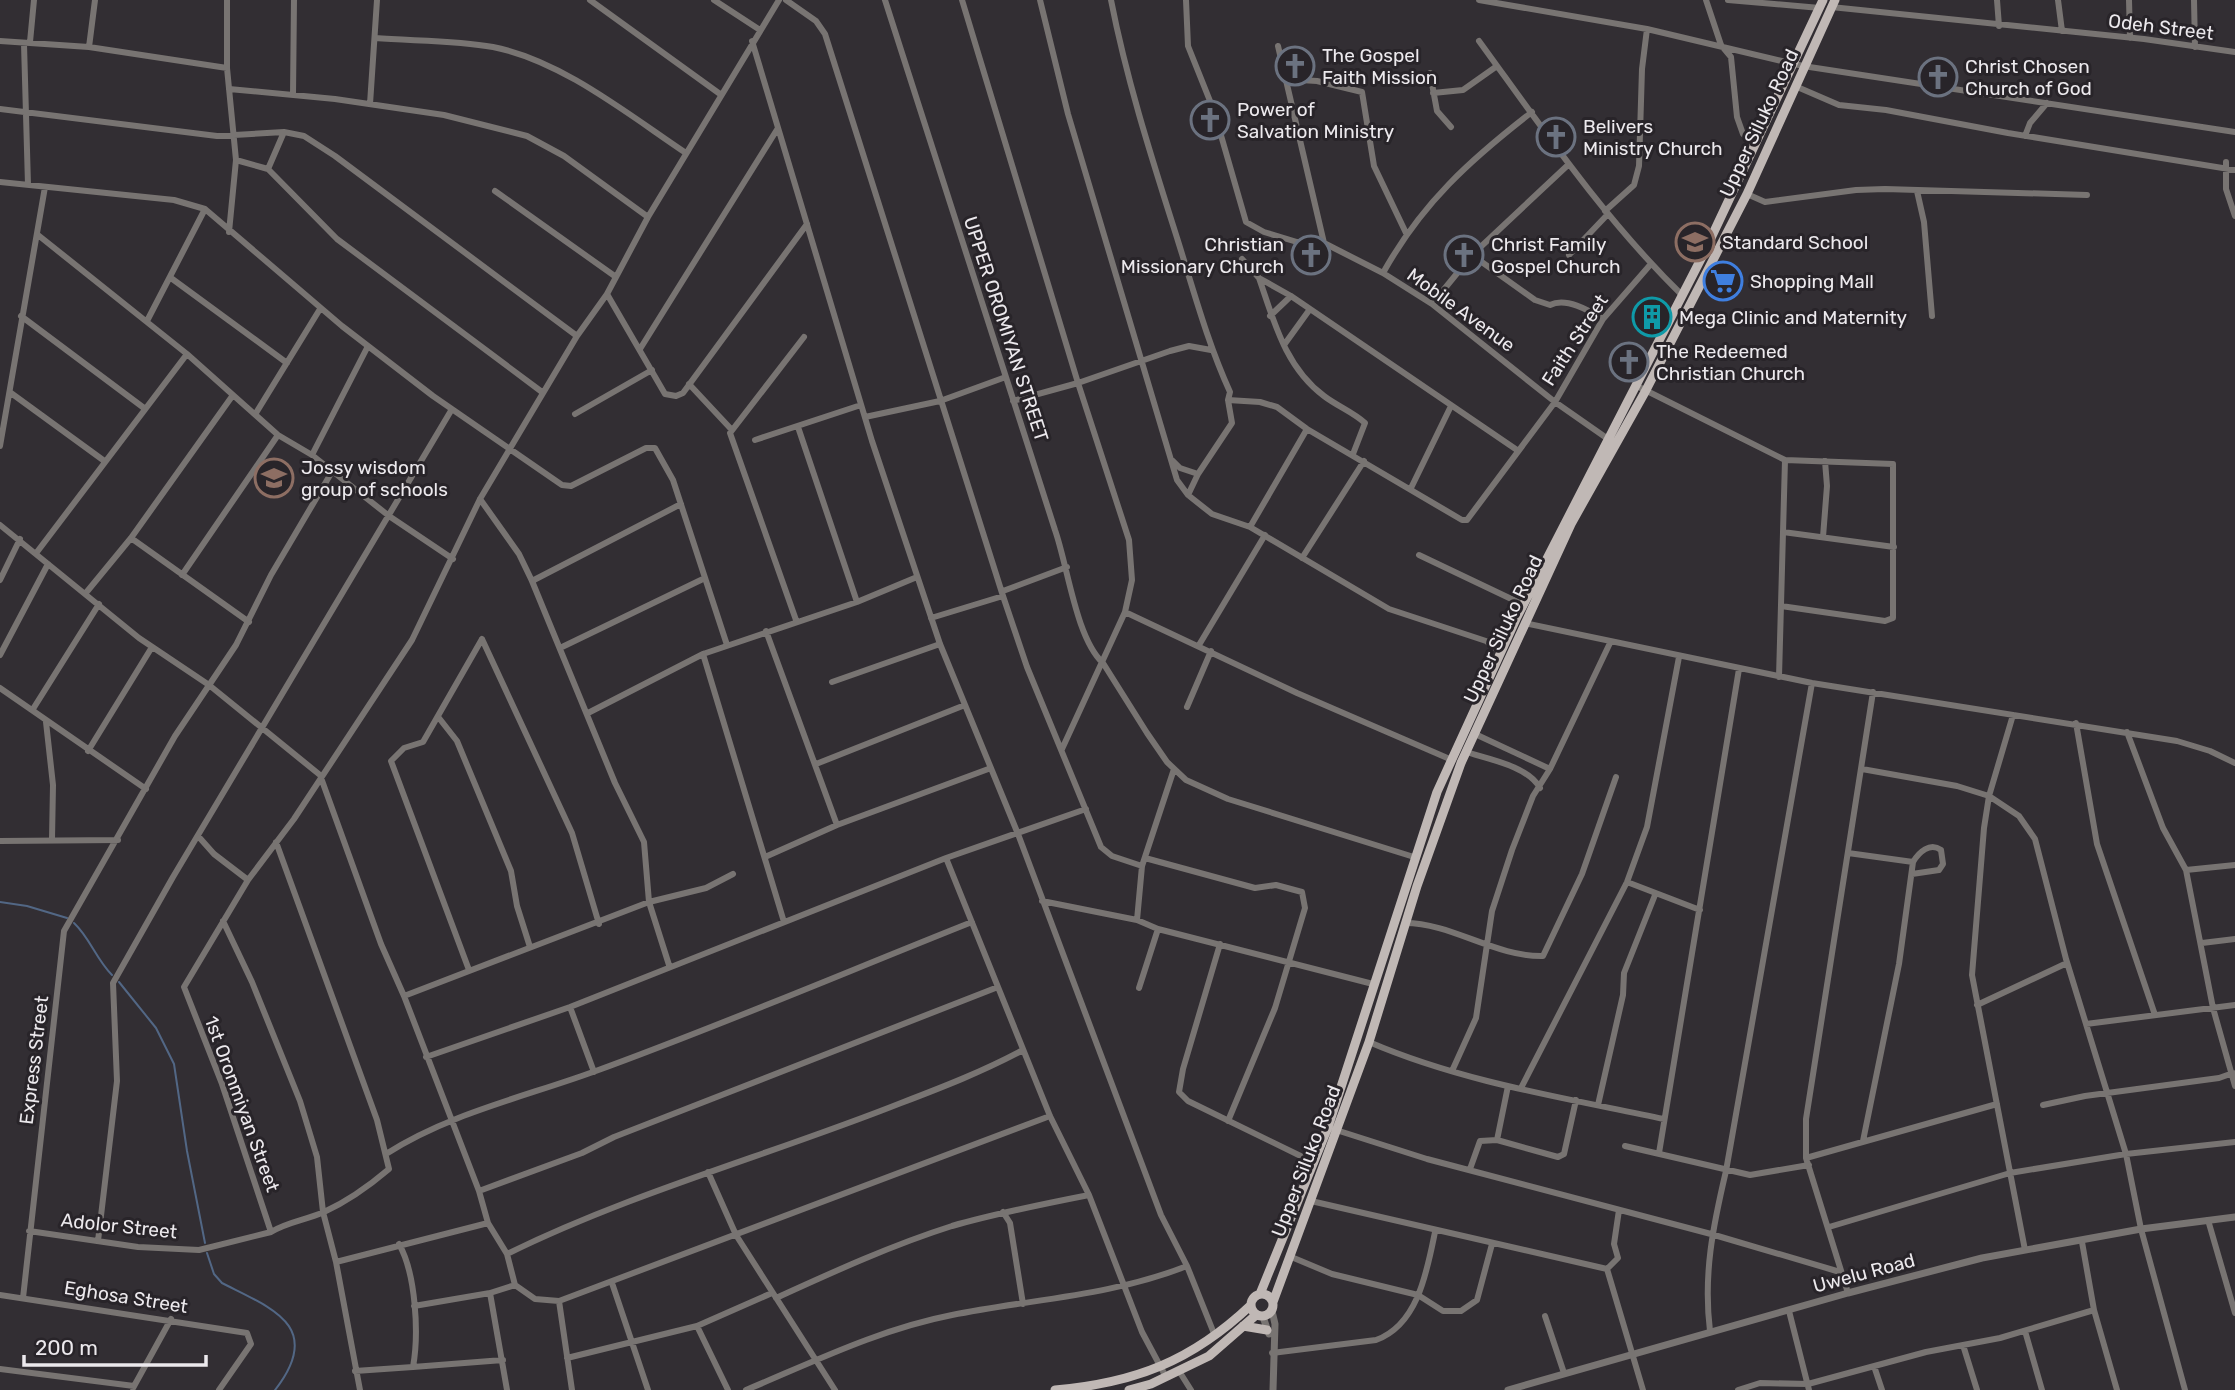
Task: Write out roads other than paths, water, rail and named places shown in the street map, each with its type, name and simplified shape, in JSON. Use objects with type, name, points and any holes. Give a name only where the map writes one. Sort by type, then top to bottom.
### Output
[{"type":"main road","name":"Upper Siluko Road","points":[[1272,1306],[1311,1201],[1373,984],[1437,792],[1500,652],[1608,439],[1641,389],[1682,296],[1822,4]]},
{"type":"main road","name":"Upper Siluko Road","points":[[1251,1304],[1260,1294],[1369,1042],[1405,923],[1447,798],[1466,752],[1571,524],[1746,194],[1833,4]]},
{"type":"main road","points":[[1437,792],[1447,798]]},
{"type":"main road","points":[[1129,1390],[1180,1371],[1216,1351],[1241,1326],[1272,1306],[1268,1295],[1260,1294]]},
{"type":"main road","points":[[1055,1390],[1095,1387],[1141,1376],[1215,1336],[1251,1304],[1259,1316]]},
{"type":"main road","points":[[1241,1326],[1251,1325],[1267,1329]]},
{"type":"street","points":[[28,185],[27,43],[34,0]]},
{"type":"street","points":[[89,47],[95,0]]},
{"type":"street","points":[[226,0],[227,68],[236,160],[229,232]]},
{"type":"street","points":[[293,95],[294,0]]},
{"type":"street","points":[[370,104],[377,0]]},
{"type":"street","points":[[590,0],[720,94]]},
{"type":"street","points":[[715,0],[760,30]]},
{"type":"street","points":[[360,1390],[336,1262],[323,1212],[317,1157],[300,1101],[252,982],[223,921],[248,880],[412,640],[480,499],[542,392],[607,294],[648,217],[779,0]]},
{"type":"street","points":[[786,0],[816,21],[825,34],[1027,667],[1106,853],[1142,866]]},
{"type":"street","name":"UPPER OROMIYAN STREET","points":[[885,0],[1003,378],[1068,567],[1085,639],[1174,769]]},
{"type":"street","points":[[962,0],[1078,383],[1129,540],[1132,580],[1125,612],[1062,749]]},
{"type":"street","points":[[1040,0],[1068,114],[1177,480],[1188,495],[1212,514],[1265,535],[1389,609],[1486,641],[1500,652]]},
{"type":"street","points":[[1111,0],[1128,76],[1210,350],[1230,392],[1228,400],[1232,423],[1198,474],[1188,495]]},
{"type":"street","name":"Mobile Avenue","points":[[1186,0],[1188,46],[1214,111],[1244,218],[1264,232],[1297,242],[1324,243],[1383,273],[1432,304],[1555,402],[1608,439]]},
{"type":"street","points":[[1479,0],[1647,29],[1803,66],[2235,132]]},
{"type":"street","points":[[1706,0],[1721,45],[1731,57],[1737,117],[1743,134],[1755,146]]},
{"type":"street","points":[[1728,0],[1822,4]]},
{"type":"street","points":[[1997,0],[1999,26]]},
{"type":"street","points":[[2058,0],[2062,31]]},
{"type":"street","points":[[2129,0],[2130,38]]},
{"type":"street","points":[[2194,0],[2195,47]]},
{"type":"street","name":"Odeh Street","points":[[1833,4],[1999,26],[2130,38],[2235,52]]},
{"type":"street","points":[[1569,255],[1634,185],[1639,166],[1642,69],[1647,29]]},
{"type":"street","points":[[374,38],[494,47],[537,63],[592,90],[686,153]]},
{"type":"street","points":[[0,41],[89,47],[227,68]]},
{"type":"street","points":[[752,41],[754,57],[778,128],[864,417],[940,644],[1018,834],[1161,1215],[1187,1266],[1215,1336]]},
{"type":"street","points":[[1479,41],[1607,212],[1650,265],[1682,296]]},
{"type":"street","points":[[1278,47],[1324,243]]},
{"type":"street","points":[[742,58],[754,57]]},
{"type":"street","points":[[1433,93],[1463,90],[1497,66]]},
{"type":"street","points":[[1430,73],[1439,114],[1451,127]]},
{"type":"street","points":[[1284,79],[1317,80],[1362,92],[1374,166],[1406,233]]},
{"type":"street","points":[[1795,86],[1839,104],[2025,136],[2226,165],[2235,170]]},
{"type":"street","points":[[229,89],[444,115],[527,136],[565,156],[648,217]]},
{"type":"street","points":[[2025,136],[2030,123],[2047,103]]},
{"type":"street","points":[[0,110],[233,136],[284,132],[304,136],[335,156],[577,336]]},
{"type":"street","points":[[1383,273],[1406,233],[1443,187],[1478,154],[1532,112]]},
{"type":"street","points":[[640,349],[778,128]]},
{"type":"street","points":[[268,169],[284,132]]},
{"type":"street","points":[[236,160],[268,169],[337,239],[542,392]]},
{"type":"street","points":[[1432,304],[1472,254],[1569,164]]},
{"type":"street","points":[[2226,165],[2225,189],[2235,216]]},
{"type":"street","points":[[0,182],[174,200],[205,209],[320,309],[368,346],[452,410],[567,487],[646,448],[655,448],[673,480],[727,645]]},
{"type":"street","points":[[0,446],[45,187]]},
{"type":"street","points":[[1746,194],[1765,202],[1856,190],[2087,195]]},
{"type":"street","points":[[495,191],[616,277]]},
{"type":"street","points":[[1917,191],[1924,222],[1932,316]]},
{"type":"street","points":[[147,321],[205,209]]},
{"type":"street","points":[[607,294],[665,394],[676,396],[684,393],[807,223]]},
{"type":"street","points":[[38,235],[187,354],[278,435],[312,455],[389,516],[453,559]]},
{"type":"street","points":[[1472,254],[1535,300],[1550,305],[1556,302],[1581,306],[1603,319]]},
{"type":"street","points":[[1242,258],[1259,278],[1291,296],[1517,450]]},
{"type":"street","name":"Faith Street","points":[[1411,488],[1467,520],[1555,402],[1603,319],[1650,265]]},
{"type":"street","points":[[171,278],[287,363]]},
{"type":"street","points":[[1259,278],[1270,316],[1294,366],[1323,396],[1365,423],[1353,454]]},
{"type":"street","points":[[1270,316],[1291,296]]},
{"type":"street","points":[[256,413],[320,309]]},
{"type":"street","points":[[1284,345],[1310,309]]},
{"type":"street","points":[[21,316],[144,408]]},
{"type":"street","points":[[796,620],[730,433],[804,337]]},
{"type":"street","points":[[312,455],[368,346]]},
{"type":"street","points":[[1013,401],[1078,383],[1189,346],[1210,350]]},
{"type":"street","points":[[37,552],[103,460],[187,354]]},
{"type":"street","points":[[575,414],[652,370]]},
{"type":"street","points":[[864,417],[940,401],[1003,378]]},
{"type":"street","points":[[689,384],[731,429]]},
{"type":"street","points":[[1641,389],[1785,460],[1894,464],[1892,618],[1885,621],[1781,606]]},
{"type":"street","points":[[11,393],[103,460]]},
{"type":"street","points":[[85,594],[131,538],[233,395]]},
{"type":"street","points":[[1228,400],[1260,402],[1277,407],[1307,429],[1411,488],[1451,405]]},
{"type":"street","points":[[755,440],[861,405]]},
{"type":"street","points":[[98,1241],[117,1081],[113,983],[173,877],[263,731],[452,410]]},
{"type":"street","points":[[798,427],[857,602]]},
{"type":"street","points":[[1250,527],[1307,429]]},
{"type":"street","points":[[182,575],[278,435]]},
{"type":"street","points":[[1172,459],[1180,468],[1198,474]]},
{"type":"street","points":[[1779,677],[1785,460]]},
{"type":"street","points":[[1302,558],[1364,461]]},
{"type":"street","points":[[1823,537],[1827,486],[1825,461]]},
{"type":"street","name":"Express Street","points":[[23,1298],[61,940],[146,789],[249,622],[271,575],[333,470]]},
{"type":"street","points":[[480,499],[519,554],[532,581],[615,783],[644,842],[649,902],[669,965]]},
{"type":"street","points":[[532,581],[681,504]]},
{"type":"street","points":[[0,525],[37,552],[48,564],[152,647],[209,685],[320,775],[381,944],[404,996],[479,1191],[488,1223],[506,1254],[515,1284],[542,1302],[559,1301],[612,1283],[914,1165],[1050,1116]]},
{"type":"street","points":[[1783,531],[1894,547]]},
{"type":"street","points":[[1199,645],[1265,535]]},
{"type":"street","points":[[131,538],[249,622]]},
{"type":"street","points":[[0,580],[20,539]]},
{"type":"street","points":[[1419,555],[1524,605]]},
{"type":"street","points":[[0,655],[48,564]]},
{"type":"street","points":[[931,618],[1003,594],[1068,567]]},
{"type":"street","points":[[588,713],[703,654],[796,620],[857,602],[917,577]]},
{"type":"street","points":[[560,648],[705,578]]},
{"type":"street","points":[[33,709],[99,604]]},
{"type":"street","points":[[1125,612],[1211,650],[1297,693],[1452,760]]},
{"type":"street","points":[[1524,623],[1739,670],[2127,732],[2188,745],[2235,763]]},
{"type":"street","points":[[766,631],[837,825]]},
{"type":"street","points":[[468,970],[391,761],[404,748],[423,742],[482,639],[572,833],[599,923]]},
{"type":"street","points":[[1452,1071],[1476,1018],[1482,996],[1485,946],[1492,911],[1512,850],[1539,788],[1610,643]]},
{"type":"street","points":[[832,682],[940,644]]},
{"type":"street","points":[[88,751],[152,647]]},
{"type":"street","points":[[1187,707],[1211,650]]},
{"type":"street","points":[[703,654],[785,922]]},
{"type":"street","points":[[1521,1088],[1627,881],[1647,827],[1679,657]]},
{"type":"street","points":[[1659,1153],[1739,670]]},
{"type":"street","points":[[1710,1331],[1707,1260],[1711,1234],[1726,1171],[1812,683]]},
{"type":"street","points":[[0,688],[146,789]]},
{"type":"street","points":[[1848,1293],[1806,1158],[1806,1119],[1873,692]]},
{"type":"street","points":[[816,765],[965,705]]},
{"type":"street","points":[[2013,715],[1989,796],[1972,975],[2025,1250]]},
{"type":"street","points":[[439,718],[457,741],[511,871],[517,906],[530,947]]},
{"type":"street","points":[[46,722],[53,785],[52,839]]},
{"type":"street","points":[[2076,723],[2097,844],[2155,1015]]},
{"type":"street","points":[[2127,732],[2163,828],[2186,870],[2213,1008],[2235,1086]]},
{"type":"street","points":[[1475,734],[1550,769]]},
{"type":"street","points":[[1466,752],[1517,770],[1536,781],[1539,788]]},
{"type":"street","points":[[765,858],[837,825],[991,768]]},
{"type":"street","points":[[1137,920],[1142,866],[1174,769],[1186,780],[1228,799],[1414,857]]},
{"type":"street","points":[[1862,769],[1957,786],[1989,796],[2019,816],[2035,839],[2067,963],[2126,1153],[2141,1229],[2185,1390]]},
{"type":"street","points":[[1405,923],[1439,929],[1485,946],[1537,956],[1547,953],[1582,874],[1616,777]]},
{"type":"street","points":[[426,1057],[570,1007],[669,965],[947,858],[1086,810]]},
{"type":"street","points":[[198,836],[214,854],[248,880]]},
{"type":"street","points":[[0,841],[118,840]]},
{"type":"street","points":[[276,842],[377,1120],[386,1154],[408,1140],[451,1121],[594,1072],[972,922]]},
{"type":"street","points":[[1863,1142],[1899,964],[1913,862],[1922,851],[1930,847],[1941,850],[1943,864],[1939,870],[1912,874]]},
{"type":"street","points":[[1849,853],[1913,862]]},
{"type":"street","points":[[947,858],[1050,1116],[1089,1195],[1124,1287],[1166,1377]]},
{"type":"street","points":[[1145,858],[1255,888],[1276,885],[1301,892],[1305,908],[1275,1008],[1228,1121]]},
{"type":"street","points":[[2186,870],[2235,865]]},
{"type":"street","points":[[404,996],[649,902],[698,891],[733,874]]},
{"type":"street","points":[[1627,881],[1655,895],[1700,910]]},
{"type":"street","points":[[1598,1105],[1623,995],[1624,973],[1655,895]]},
{"type":"street","points":[[1042,901],[1137,920],[1158,929],[1373,984]]},
{"type":"street","name":"1st Oronmiyan Street","points":[[223,921],[184,987],[222,1084],[271,1232]]},
{"type":"street","points":[[1139,988],[1158,929]]},
{"type":"street","points":[[2202,943],[2235,939]]},
{"type":"street","points":[[1220,944],[1178,1088],[1188,1101],[1315,1163]]},
{"type":"street","points":[[1977,1005],[2067,963]]},
{"type":"street","points":[[479,1191],[582,1153],[614,1137],[998,987]]},
{"type":"street","points":[[2086,1024],[2235,1005]]},
{"type":"street","points":[[570,1007],[594,1072]]},
{"type":"street","points":[[1369,1042],[1408,1058],[1508,1086],[1664,1119]]},
{"type":"street","points":[[506,1254],[708,1172],[836,1129],[990,1068],[1023,1050]]},
{"type":"street","points":[[2043,1105],[2219,1078],[2233,1073]]},
{"type":"street","points":[[1497,1140],[1508,1086]]},
{"type":"street","points":[[1469,1169],[1480,1141],[1497,1140],[1558,1157],[1564,1154],[1576,1100]]},
{"type":"street","points":[[1806,1158],[1997,1104]]},
{"type":"street","points":[[1333,1129],[1840,1272]]},
{"type":"street","points":[[1829,1227],[2010,1173],[2126,1153],[2235,1142]]},
{"type":"street","points":[[1625,1146],[1750,1175],[1809,1166]]},
{"type":"street","name":"Adolor Street","points":[[29,1231],[138,1247],[199,1250],[271,1232],[323,1212],[363,1191],[389,1169],[386,1154]]},
{"type":"street","points":[[708,1172],[736,1235],[835,1390]]},
{"type":"street","points":[[567,1358],[698,1326],[950,1227],[1003,1212],[1089,1195]]},
{"type":"street","points":[[1311,1201],[1435,1232],[1607,1269]]},
{"type":"street","points":[[1607,1269],[1618,1258],[1614,1244],[1619,1210]]},
{"type":"street","points":[[1003,1212],[1010,1223],[1023,1304]]},
{"type":"street","name":"Uwelu Road","points":[[1508,1390],[1848,1293],[2025,1250],[2082,1242],[2141,1229],[2235,1217]]},
{"type":"street","points":[[2208,1220],[2235,1313]]},
{"type":"street","points":[[336,1262],[488,1223]]},
{"type":"street","points":[[1272,1353],[1376,1340],[1391,1335],[1400,1327],[1418,1295],[1435,1232]]},
{"type":"street","points":[[2082,1242],[2094,1310],[2117,1390]]},
{"type":"street","points":[[399,1244],[405,1255],[414,1306],[416,1350],[413,1367]]},
{"type":"street","points":[[1289,1256],[1332,1274],[1418,1295],[1443,1311],[1469,1308],[1477,1300],[1492,1244]]},
{"type":"street","points":[[746,1390],[884,1333],[951,1315],[1124,1287],[1187,1266]]},
{"type":"street","points":[[1607,1269],[1643,1390]]},
{"type":"street","points":[[612,1283],[648,1390]]},
{"type":"street","points":[[414,1306],[490,1293],[515,1284]]},
{"type":"street","points":[[490,1293],[507,1390]]},
{"type":"street","name":"Eghosa Street","points":[[0,1295],[247,1333],[251,1343],[219,1390]]},
{"type":"street","points":[[559,1301],[572,1390]]},
{"type":"street","points":[[1272,1306],[1275,1324],[1272,1341],[1273,1390]]},
{"type":"street","points":[[1738,1390],[1760,1383],[1809,1387],[1874,1366],[2025,1331],[2094,1310]]},
{"type":"street","points":[[1789,1311],[1809,1387]]},
{"type":"street","points":[[1259,1316],[1272,1341]]},
{"type":"street","points":[[1545,1316],[1564,1373]]},
{"type":"street","points":[[0,1368],[133,1388],[171,1320]]},
{"type":"street","points":[[698,1326],[728,1390]]},
{"type":"street","points":[[2025,1331],[2042,1390]]},
{"type":"street","points":[[1963,1345],[1977,1390]]},
{"type":"street","points":[[355,1371],[503,1360]]},
{"type":"street","points":[[1874,1366],[1882,1390]]},
{"type":"street","points":[[1180,1371],[1191,1390]]},
{"type":"waterway","points":[[0,902],[27,906],[67,918]]},
{"type":"waterway","points":[[74,923],[112,975]]},
{"type":"waterway","points":[[119,982],[156,1028],[174,1064],[205,1243]]},
{"type":"waterway","points":[[207,1253],[214,1274],[222,1283],[273,1311],[286,1322],[293,1335],[295,1350],[289,1368],[275,1390]]},
{"type":"place","name":"The Gospel Faith Mission","points":[[1295,66]]},
{"type":"place","name":"Christ Chosen Church of God","points":[[1938,77]]},
{"type":"place","name":"Power of Salvation Ministry","points":[[1210,120]]},
{"type":"place","name":"Belivers Ministry Church","points":[[1556,137]]},
{"type":"place","name":"Standard School","points":[[1695,242]]},
{"type":"place","name":"Christian Missionary Church","points":[[1311,255]]},
{"type":"place","name":"Christ Family Gospel Church","points":[[1464,255]]},
{"type":"place","name":"Shopping Mall","points":[[1723,281]]},
{"type":"place","name":"Mega Clinic and Maternity","points":[[1652,317]]},
{"type":"place","name":"The Redeemed Christian Church","points":[[1629,362]]},
{"type":"place","name":"Jossy wisdom group of schools","points":[[274,478]]}]
